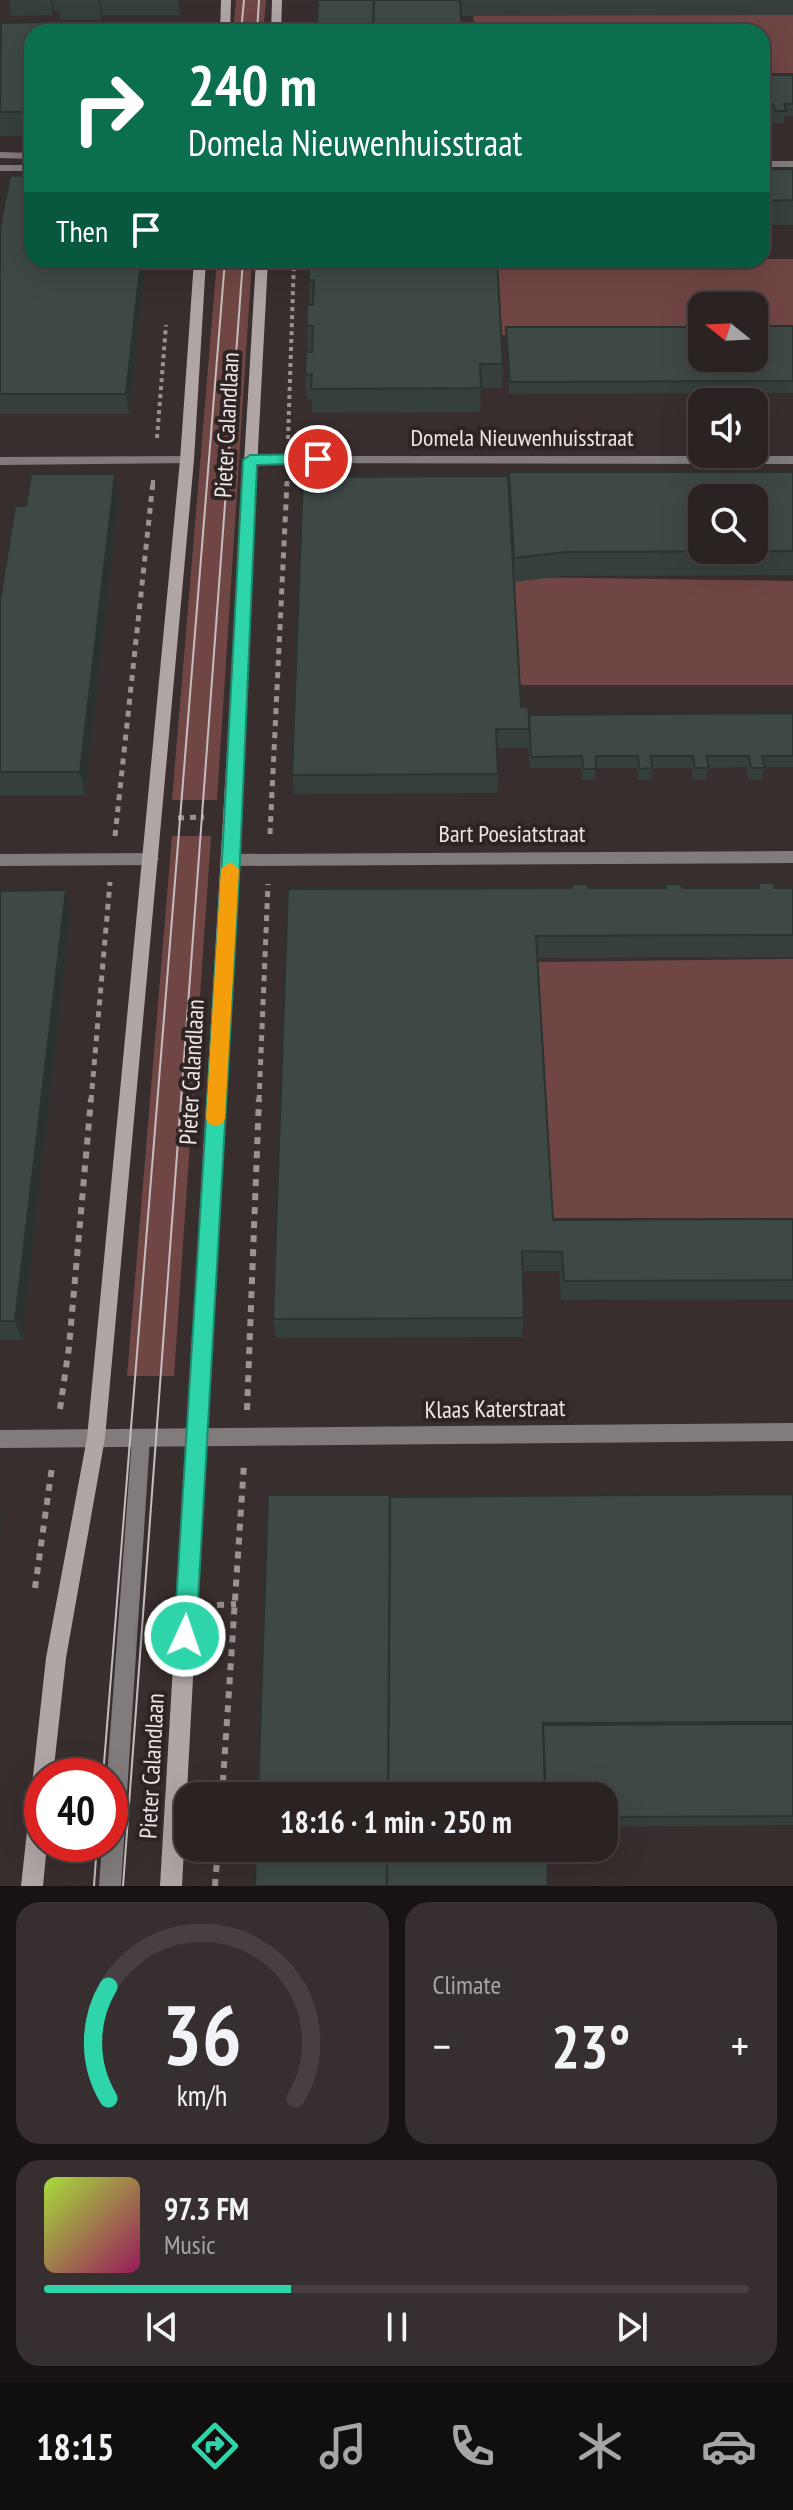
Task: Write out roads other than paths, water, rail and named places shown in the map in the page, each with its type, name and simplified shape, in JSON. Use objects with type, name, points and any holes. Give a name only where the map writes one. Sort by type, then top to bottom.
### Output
[{"type":"street","points":[[225,24],[226,0]]},
{"type":"street","points":[[276,24],[277,0]]},
{"type":"street","points":[[0,31],[24,31]]},
{"type":"street","points":[[0,155],[24,162]]},
{"type":"street","points":[[770,164],[793,164]]},
{"type":"street","points":[[0,168],[24,165]]},
{"type":"street","name":"Pieter Calandlaan","points":[[45,1758],[56,1658],[96,1438],[187,460],[199,268]]},
{"type":"street","name":"Pieter Calandlaan","points":[[171,1886],[231,860],[262,268]]},
{"type":"street","points":[[0,461],[187,460]]},
{"type":"street","name":"Domela Nieuwenhuisstraat","points":[[250,460],[793,460]]},
{"type":"street","name":"Bart Poesiatstraat","points":[[231,860],[793,857]]},
{"type":"street","points":[[0,860],[151,859]]},
{"type":"street","name":"Klaas Katerstraat","points":[[0,1439],[793,1432]]},
{"type":"street","name":"Pieter Calandlaan","points":[[110,1886],[141,1438]]},
{"type":"street","points":[[32,1886],[34,1862]]},
{"type":"tram line","points":[[242,24],[244,0]]},
{"type":"tram line","points":[[258,24],[259,0]]},
{"type":"tram line","points":[[104,1758],[224,268]]},
{"type":"tram line","points":[[123,1886],[242,268]]},
{"type":"tram line","points":[[94,1886],[96,1862]]}]
